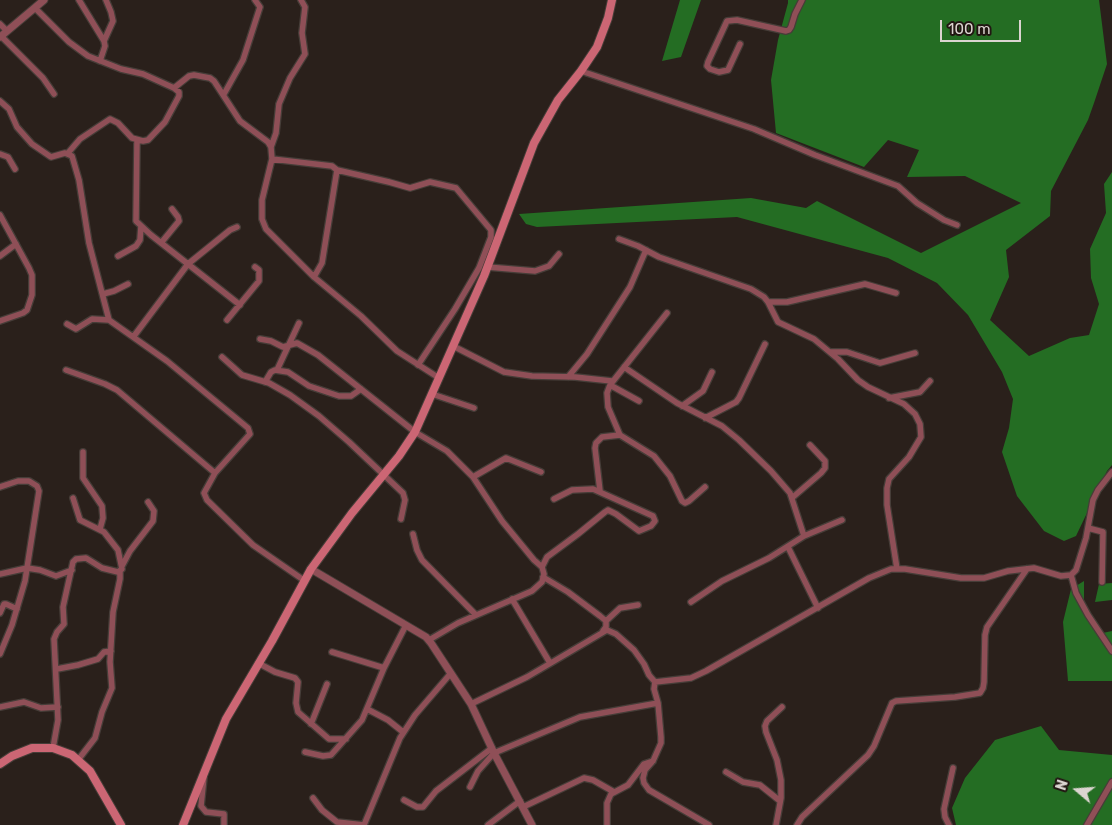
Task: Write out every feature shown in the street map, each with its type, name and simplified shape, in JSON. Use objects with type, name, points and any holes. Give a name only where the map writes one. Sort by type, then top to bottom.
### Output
[{"type":"main road","points":[[183,825],[226,719],[312,569],[352,513],[415,432],[487,267],[538,135],[558,100],[597,47],[608,18],[612,0]]},
{"type":"main road","points":[[0,764],[12,756],[32,748],[52,748],[72,755],[92,775],[121,825]]},
{"type":"street","points":[[3,35],[44,0]]},
{"type":"street","points":[[79,0],[104,41],[105,46],[100,61]]},
{"type":"street","points":[[104,41],[113,21],[113,16],[106,0]]},
{"type":"street","points":[[224,94],[243,60],[260,7],[255,0]]},
{"type":"street","points":[[301,0],[305,7],[302,33],[305,54],[290,78],[279,104],[276,133],[271,147],[272,159],[263,195],[262,219],[266,229],[314,277],[361,316],[397,351],[439,378]]},
{"type":"street","points":[[740,44],[728,70],[719,72],[707,66],[727,21],[737,20],[786,31],[789,30],[794,14],[802,0]]},
{"type":"street","points":[[0,101],[9,109],[17,126],[32,144],[51,157],[68,153],[80,139],[110,119],[118,123],[132,138],[148,140],[165,122],[179,96],[180,92],[174,88],[140,73],[121,69],[91,58],[69,42],[35,8]]},
{"type":"street","points":[[0,24],[3,35],[43,78],[54,94]]},
{"type":"street","points":[[581,71],[754,129],[814,155],[898,186],[917,203],[957,226]]},
{"type":"street","points":[[174,88],[189,76],[210,78],[224,94],[240,120],[268,142],[271,147]]},
{"type":"street","points":[[137,140],[135,219],[161,243],[240,305]]},
{"type":"street","points":[[68,153],[72,156],[78,176],[86,229],[109,320]]},
{"type":"street","points":[[0,154],[8,157],[15,169]]},
{"type":"street","points":[[272,159],[332,166],[337,170],[410,188],[430,182],[456,188],[491,230],[491,237],[479,268],[455,310],[418,365]]},
{"type":"street","points":[[314,277],[322,263],[337,170]]},
{"type":"street","points":[[161,243],[179,221],[172,209]]},
{"type":"street","points":[[0,215],[32,275],[32,296],[26,310],[23,314],[0,321]]},
{"type":"street","points":[[118,256],[136,246],[140,240],[141,226]]},
{"type":"street","points":[[134,336],[188,264],[230,230],[237,227]]},
{"type":"street","points":[[619,239],[659,257],[751,289],[764,297],[778,322],[814,339],[858,380],[889,398],[904,404],[919,418],[921,430],[918,444],[890,479],[887,488],[887,505],[897,568]]},
{"type":"street","points":[[0,256],[16,244]]},
{"type":"street","points":[[568,377],[587,354],[630,287],[646,250]]},
{"type":"street","points":[[487,267],[536,271],[549,266],[559,254]]},
{"type":"street","points":[[227,320],[260,280],[260,274],[255,267]]},
{"type":"street","points":[[103,294],[128,284]]},
{"type":"street","points":[[768,302],[787,302],[865,284],[896,293]]},
{"type":"street","points":[[667,313],[611,383],[607,393],[608,406],[620,435],[654,456],[670,476],[682,501],[685,503],[689,502],[705,487]]},
{"type":"street","points":[[67,324],[76,329],[92,319],[109,320],[167,361],[250,431],[248,437],[215,473],[204,493],[207,500],[253,545],[305,581]]},
{"type":"street","points":[[277,370],[299,323]]},
{"type":"street","points":[[260,339],[271,341],[283,347],[297,343],[318,355],[415,432],[447,451],[473,477],[502,520],[534,560],[542,567]]},
{"type":"street","points":[[705,418],[736,402],[765,344]]},
{"type":"street","points":[[453,346],[504,372],[568,377],[611,383],[638,401]]},
{"type":"street","points":[[830,352],[847,352],[880,363],[915,353]]},
{"type":"street","points":[[222,357],[242,375],[265,382],[286,392],[319,416],[405,496],[401,519]]},
{"type":"street","points":[[624,367],[682,406],[727,430],[739,440],[771,471],[794,500],[804,536]]},
{"type":"street","points":[[66,370],[117,390],[215,473]]},
{"type":"street","points":[[265,382],[271,372],[277,370],[288,372],[309,386],[339,396],[351,396],[361,389]]},
{"type":"street","points":[[682,406],[703,392],[712,372]]},
{"type":"street","points":[[889,398],[920,392],[930,381]]},
{"type":"street","points":[[432,394],[474,408]]},
{"type":"street","points":[[600,490],[596,442],[602,437],[620,435]]},
{"type":"street","points":[[794,500],[825,468],[825,460],[810,445]]},
{"type":"street","points":[[83,452],[83,478],[102,506],[100,530]]},
{"type":"street","points":[[473,477],[506,458],[541,472]]},
{"type":"street","points":[[655,682],[690,678],[706,672],[880,572],[897,568],[961,578],[984,578],[1008,571],[1027,569],[1040,570],[1060,576],[1071,575],[1076,570],[1088,528],[1093,500],[1112,472]]},
{"type":"street","points":[[0,487],[18,481],[29,481],[37,486],[39,490],[23,589],[0,654]]},
{"type":"street","points":[[429,640],[458,623],[532,590],[542,582],[542,567],[547,557],[608,510],[639,531],[654,523],[655,518],[653,516],[600,490],[589,488],[572,490],[554,499]]},
{"type":"street","points":[[72,498],[80,520],[107,535],[118,550],[121,569],[112,612],[110,666],[112,688],[102,712],[95,738],[78,760]]},
{"type":"street","points":[[121,569],[130,550],[153,521],[154,511],[148,502]]},
{"type":"street","points":[[691,602],[722,581],[788,547],[804,536],[842,520]]},
{"type":"street","points":[[1088,528],[1103,532],[1102,582]]},
{"type":"street","points":[[413,534],[422,560],[476,615]]},
{"type":"street","points":[[788,547],[818,608]]},
{"type":"street","points":[[52,748],[58,725],[57,669],[54,639],[64,624],[63,607],[74,560],[79,558],[89,559],[102,568],[121,569]]},
{"type":"street","points":[[0,574],[27,568],[40,570],[56,576],[72,570]]},
{"type":"street","points":[[312,569],[429,640],[471,704],[493,751],[532,825]]},
{"type":"street","points":[[797,825],[802,817],[868,755],[874,746],[892,703],[896,701],[955,697],[980,693],[984,682],[985,635],[987,627],[1027,569]]},
{"type":"street","points":[[1071,575],[1076,593],[1088,616],[1112,651]]},
{"type":"street","points":[[543,577],[568,592],[606,621]]},
{"type":"street","points":[[512,599],[550,664]]},
{"type":"street","points":[[0,613],[4,604],[17,609]]},
{"type":"street","points":[[471,704],[527,677],[603,631],[606,627],[606,621],[620,608],[638,605]]},
{"type":"street","points":[[305,752],[328,756],[362,720],[384,668],[406,625]]},
{"type":"street","points":[[603,631],[611,631],[616,634],[634,650],[655,682]]},
{"type":"street","points":[[57,669],[98,659],[104,652],[111,651]]},
{"type":"street","points":[[332,652],[384,668]]},
{"type":"street","points":[[258,663],[275,672],[297,679],[299,690],[296,708],[298,712],[329,739],[346,739]]},
{"type":"street","points":[[313,798],[322,810],[337,822],[364,825],[388,763],[403,732],[450,673]]},
{"type":"street","points":[[655,682],[654,689],[662,737],[653,761],[645,770],[646,787],[709,825]]},
{"type":"street","points":[[312,724],[327,684]]},
{"type":"street","points":[[0,707],[24,702],[41,708],[58,707]]},
{"type":"street","points":[[404,800],[417,807],[423,807],[436,791],[493,751],[580,717],[658,704]]},
{"type":"street","points":[[776,825],[781,780],[777,760],[765,726],[767,721],[782,707]]},
{"type":"street","points":[[368,709],[388,720],[403,732]]},
{"type":"street","points":[[470,786],[478,771],[493,751]]},
{"type":"street","points":[[607,825],[607,803],[614,792],[630,783],[644,764],[653,761]]},
{"type":"street","points":[[949,825],[945,818],[944,809],[953,768]]},
{"type":"street","points":[[205,770],[201,806],[206,812],[224,814],[224,825]]},
{"type":"street","points":[[726,772],[743,782],[760,785],[780,801]]},
{"type":"street","points":[[488,825],[522,804],[584,778],[593,780],[614,792]]},
{"type":"street","points":[[1087,825],[1112,782]]},
{"type":"green space","points":[[680,0],[701,0],[681,57],[662,61]]},
{"type":"green space","points":[[788,0],[1099,0],[1107,64],[1094,103],[1088,120],[1051,191],[1050,216],[1006,250],[1009,277],[990,320],[1029,356],[1070,338],[1089,335],[1099,304],[1091,278],[1090,249],[1106,213],[1104,184],[1112,172],[1112,465],[1107,471],[1076,536],[1064,541],[1044,531],[1017,496],[1002,452],[1009,428],[1013,399],[1002,372],[968,315],[937,283],[888,258],[737,217],[537,227],[526,224],[519,214],[751,198],[806,208],[817,201],[921,253],[1021,203],[965,176],[907,177],[919,150],[888,140],[864,167],[776,133],[771,80]]},
{"type":"green space","points":[[1084,581],[1084,607],[1098,634],[1112,631],[1112,681],[1068,681],[1063,622],[1071,589]]},
{"type":"green space","points":[[1112,583],[1112,600],[1095,602],[1099,584]]},
{"type":"green space","points":[[1041,726],[1059,750],[1112,755],[1112,825],[956,825],[952,808],[965,778],[995,740]]}]
